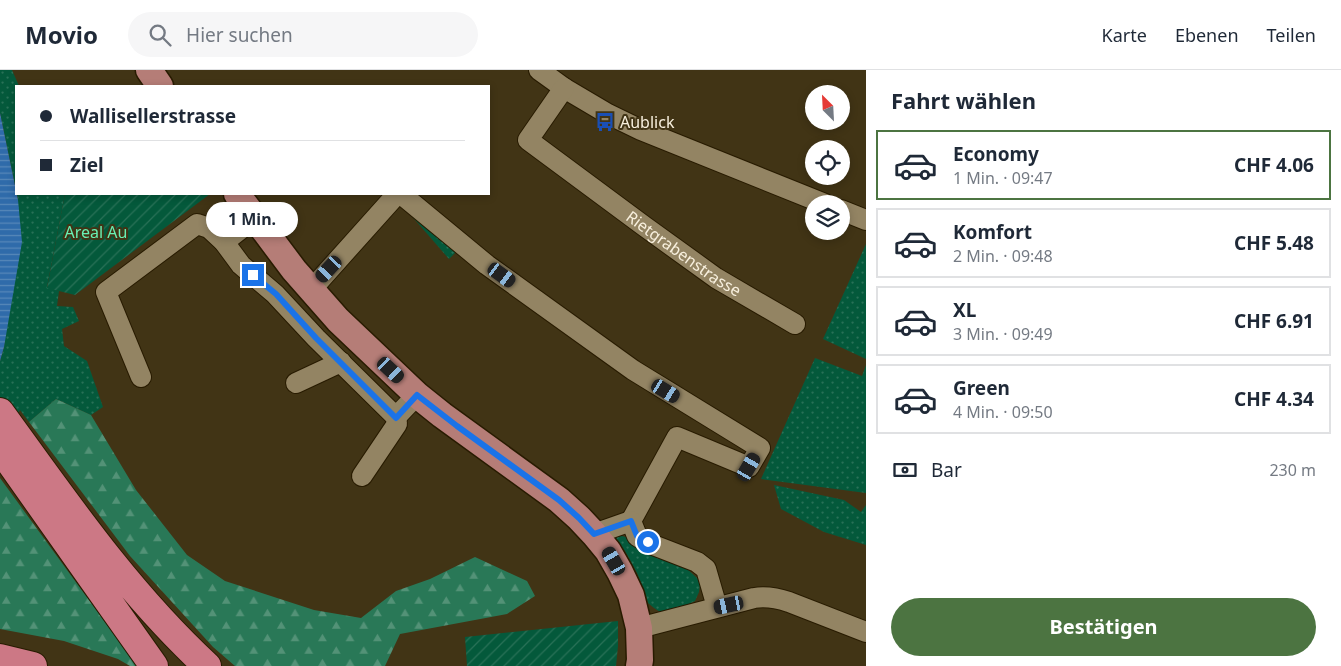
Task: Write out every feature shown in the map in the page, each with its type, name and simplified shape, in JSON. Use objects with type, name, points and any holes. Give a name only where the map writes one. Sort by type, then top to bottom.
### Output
[{"type":"highway","points":[[3,416],[67,505],[116,568],[169,628],[206,666]]},
{"type":"highway","points":[[0,448],[154,666]]},
{"type":"highway","points":[[0,658],[32,666]]},
{"type":"main road","points":[[149,70],[159,85]]},
{"type":"main road","points":[[238,195],[274,245],[338,320],[417,395],[559,500],[594,534],[608,551],[631,595],[639,628],[639,666]]},
{"type":"street","points":[[539,70],[564,88],[608,114],[641,130],[805,196]]},
{"type":"street","name":"Rietgrabenstrasse","points":[[564,88],[528,140],[716,278],[795,324]]},
{"type":"street","points":[[311,290],[396,195]]},
{"type":"street","points":[[402,195],[487,264],[633,370],[760,448],[749,467],[677,438],[631,521],[594,534]]},
{"type":"street","points":[[850,214],[866,220]]},
{"type":"street","points":[[224,242],[255,218]]},
{"type":"street","points":[[141,377],[106,292],[197,224],[209,228],[224,242],[241,265],[276,294],[396,418],[397,424],[362,476]]},
{"type":"street","points":[[296,383],[341,362]]},
{"type":"street","points":[[396,418],[417,395]]},
{"type":"street","points":[[631,521],[637,536],[697,562],[706,570],[717,607]]},
{"type":"street","points":[[639,628],[763,597],[778,598],[866,632]]},
{"type":"green space","points":[[0,70],[12,70],[19,85],[15,85],[15,185],[0,113]]},
{"type":"green space","points":[[17,195],[65,195],[47,287],[59,291],[57,306],[73,307],[79,321],[62,329],[64,346],[87,361],[103,407],[91,415],[56,399],[29,422],[20,410],[0,444],[0,361],[4,347]]},
{"type":"green space","name":"Areal Au","points":[[65,195],[209,195],[75,295],[47,288]]},
{"type":"green space","points":[[409,213],[460,248],[449,259]]},
{"type":"green space","points":[[866,244],[866,359],[823,339]]},
{"type":"green space","points":[[815,358],[862,376],[866,365],[866,493],[761,479]]},
{"type":"green space","points":[[56,399],[91,415],[136,490],[187,555],[225,581],[314,610],[361,618],[396,591],[430,579],[475,557],[527,581],[535,596],[507,614],[400,634],[385,666],[235,666],[213,647],[130,556],[29,422]]},
{"type":"green space","points":[[0,478],[137,666],[130,666],[118,659],[64,641],[0,629]]},
{"type":"green space","points":[[774,485],[844,500],[861,512],[866,505],[866,545],[824,532],[781,509]]},
{"type":"green space","points":[[615,534],[629,538],[636,547],[686,568],[697,578],[700,584],[695,601],[675,611],[660,612],[648,603],[637,573],[614,536]]},
{"type":"green space","points":[[618,621],[616,666],[467,666],[465,637]]},
{"type":"water","points":[[0,113],[15,186],[15,195],[17,195],[18,200],[22,242],[0,361]]},
{"type":"place","name":"Aublick","points":[[605,122]]},
{"type":"route","points":[[253,275],[276,294],[316,338],[396,418],[417,395],[559,500],[594,534],[631,521],[637,536],[648,542]]}]
